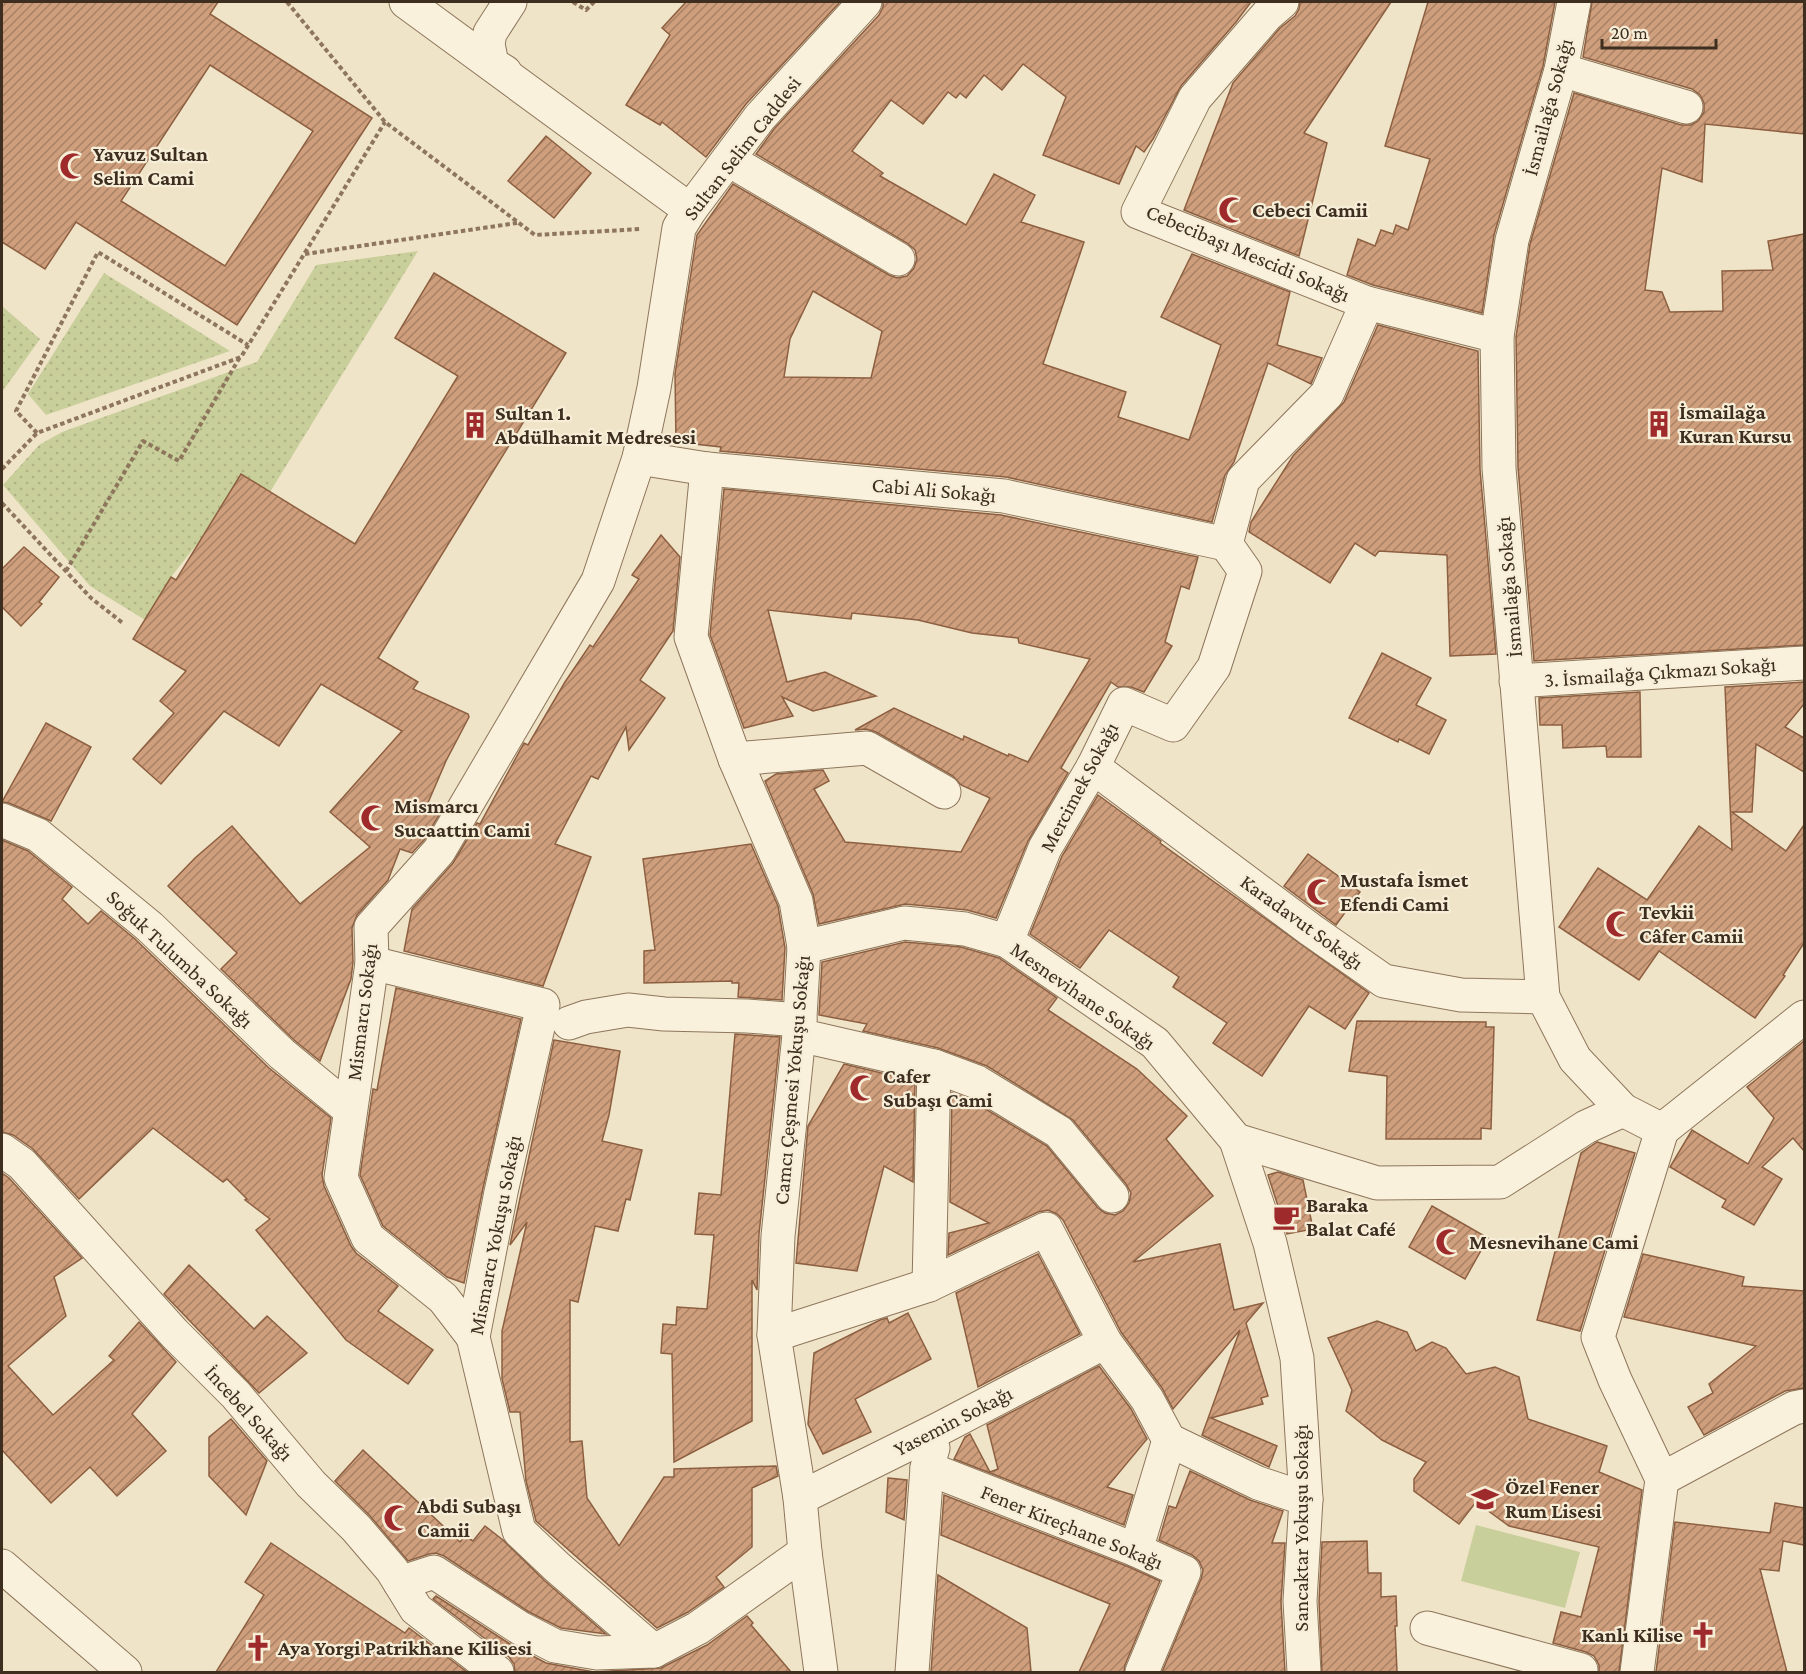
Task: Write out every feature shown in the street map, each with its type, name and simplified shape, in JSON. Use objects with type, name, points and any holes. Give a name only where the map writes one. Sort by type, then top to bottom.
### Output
[{"type":"street","points":[[406,2],[692,209]]},
{"type":"street","points":[[492,64],[488,44],[490,33],[510,2]]},
{"type":"street","name":"Sultan Selim Caddesi","points":[[639,458],[692,209],[760,117],[865,2]]},
{"type":"street","name":"Cebecibaşı Mescidi Sokağı","points":[[1282,2],[1267,15],[1194,98],[1138,212],[1366,303],[1497,336]]},
{"type":"street","name":"İsmailağa Sokağı","points":[[1574,2],[1561,70],[1512,240],[1497,336],[1499,468],[1543,997],[1575,1059],[1623,1110],[1662,1130]]},
{"type":"street","points":[[1561,70],[1686,107]]},
{"type":"street","points":[[729,160],[898,260]]},
{"type":"street","points":[[1226,544],[1243,480],[1327,394],[1366,303]]},
{"type":"street","name":"Cabi Ali Sokağı","points":[[639,458],[707,469],[1004,496],[1226,544]]},
{"type":"street","name":"Mismarcı Sokağı","points":[[473,1337],[443,1298],[368,1238],[341,1178],[372,963],[371,927],[439,851],[598,580],[639,458]]},
{"type":"street","name":"Camcı Çeşmesi Yokuşu Sokağı","points":[[707,469],[691,637],[735,759],[796,901],[804,947],[799,1028],[778,1236],[774,1335],[800,1498],[821,1672]]},
{"type":"street","name":"Mercimek Sokağı","points":[[1007,941],[1045,848],[1093,766],[1124,704],[1173,725],[1214,667],[1245,572],[1226,544]]},
{"type":"street","name":"3. İsmailağa Çıkmazı Sokağı","points":[[1516,681],[1804,663]]},
{"type":"street","points":[[735,759],[867,748],[944,792]]},
{"type":"street","name":"Karadavut Sokağı","points":[[1093,766],[1311,930],[1384,981],[1461,995],[1543,997]]},
{"type":"street","name":"Soğuk Tulumba Sokağı","points":[[2,820],[38,835],[150,927],[282,1054],[350,1110]]},
{"type":"street","name":"Mesnevihane Sokağı","points":[[804,947],[904,923],[965,929],[1007,941],[1155,1043],[1236,1140]]},
{"type":"street","name":"Mismarcı Yokuşu Sokağı","points":[[372,963],[543,1005],[501,1192],[473,1337],[519,1531],[557,1567],[654,1650]]},
{"type":"street","points":[[569,1023],[586,1017],[628,1010],[664,1014],[747,1016],[799,1028],[934,1066],[977,1082],[1059,1132],[1112,1196]]},
{"type":"street","points":[[1637,1672],[1662,1479],[1615,1380],[1598,1337],[1662,1130],[1804,1017]]},
{"type":"street","points":[[929,1285],[934,1066]]},
{"type":"street","points":[[1236,1140],[1377,1183],[1500,1182],[1586,1127],[1623,1110]]},
{"type":"street","name":"Sancaktar Yokuşu Sokağı","points":[[1236,1140],[1270,1243],[1297,1358],[1306,1499],[1300,1601],[1304,1672]]},
{"type":"street","name":"İncebel Sokağı","points":[[2,1150],[22,1164],[174,1333],[236,1395],[311,1484],[356,1528],[392,1570],[416,1609],[497,1672]]},
{"type":"street","points":[[774,1335],[929,1285],[1046,1229],[1105,1342],[1147,1400],[1169,1440],[1258,1483],[1306,1499]]},
{"type":"street","name":"Yasemin Sokağı","points":[[800,1498],[939,1429],[1105,1342]]},
{"type":"street","points":[[1662,1479],[1794,1408],[1804,1406]]},
{"type":"street","points":[[912,1672],[927,1468],[939,1429]]},
{"type":"street","points":[[1136,1550],[1169,1440]]},
{"type":"street","name":"Fener Kireçhane Sokağı","points":[[927,1468],[1136,1550],[1184,1572],[1142,1672]]},
{"type":"street","points":[[400,1583],[434,1572],[520,1629],[555,1646],[597,1653],[654,1650],[698,1628],[805,1552]]},
{"type":"street","points":[[2,1566],[125,1672]]},
{"type":"street","points":[[1427,1628],[1581,1670]]},
{"type":"path","points":[[287,2],[386,122],[535,235],[692,209]]},
{"type":"path","points":[[573,2],[586,10],[594,2]]},
{"type":"path","points":[[66,571],[143,441],[179,461],[240,357],[386,122]]},
{"type":"path","points":[[304,254],[519,223]]},
{"type":"path","points":[[37,433],[16,411],[98,252],[248,345]]},
{"type":"path","points":[[2,469],[37,433],[240,357]]},
{"type":"path","points":[[2,503],[91,598],[124,624]]},
{"type":"green space","points":[[418,251],[270,492],[242,474],[201,539],[171,577],[145,620],[90,586],[3,485],[39,445],[62,432],[257,362],[316,265]]},
{"type":"green space","points":[[104,273],[230,351],[46,415],[28,394]]},
{"type":"green space","points":[[2,306],[40,339],[2,392]]},
{"type":"green space","points":[[1476,1525],[1580,1552],[1565,1608],[1461,1581]]},
{"type":"building","name":"Yavuz Sultan Selim Cami","points":[[2,2],[218,2],[210,14],[372,118],[237,325],[76,222],[45,269],[2,242]],"holes":[[[210,65],[313,131],[225,266],[121,201]]]},
{"type":"building","points":[[686,2],[840,2],[746,104],[706,157],[662,122],[660,125],[626,105],[670,35],[662,28]]},
{"type":"building","points":[[883,2],[1251,2],[1181,86],[1144,152],[1136,146],[1119,184],[1043,155],[1066,97],[1023,64],[1002,90],[984,75],[966,98],[960,93],[956,98],[948,92],[923,124],[891,100],[852,151],[883,173],[880,176],[966,225],[994,174],[1035,195],[1021,222],[1084,242],[1043,364],[1126,392],[1118,417],[1189,440],[1221,345],[1161,317],[1192,254],[1290,292],[1277,345],[1322,358],[1311,384],[1268,363],[1234,462],[1225,475],[1212,522],[1006,477],[720,451],[721,447],[676,442],[675,374],[697,235],[733,184],[889,275],[897,278],[907,276],[914,268],[917,259],[915,250],[907,243],[756,154],[774,129],[879,15]],"holes":[[[813,291],[882,331],[871,378],[784,377],[790,339]]]},
{"type":"building","points":[[1300,2],[1391,2],[1304,133],[1327,143],[1299,256],[1184,210],[1233,83],[1280,28],[1295,16]]},
{"type":"building","points":[[1428,2],[1555,2],[1543,66],[1494,235],[1482,313],[1373,285],[1347,275],[1358,239],[1375,246],[1381,230],[1393,234],[1396,225],[1408,230],[1430,159],[1385,146]]},
{"type":"building","name":"İsmailağa Kuran Kursu","points":[[1592,2],[1804,2],[1804,134],[1705,124],[1702,182],[1662,168],[1645,290],[1662,292],[1670,312],[1723,311],[1722,271],[1773,270],[1768,241],[1804,234],[1804,645],[1534,661],[1518,467],[1516,337],[1530,244],[1574,93],[1681,125],[1691,125],[1698,121],[1704,112],[1704,103],[1700,95],[1692,89],[1583,57]]},
{"type":"building","points":[[546,136],[591,173],[554,218],[508,181]]},
{"type":"building","points":[[434,273],[566,353],[378,658],[418,682],[413,689],[468,714],[469,717],[446,761],[427,805],[442,810],[424,840],[412,853],[400,849],[388,880],[357,915],[352,928],[351,979],[320,1061],[294,1040],[221,969],[237,953],[168,886],[195,858],[232,826],[300,904],[370,847],[330,812],[402,731],[321,684],[279,746],[224,711],[161,784],[133,759],[174,713],[160,701],[186,671],[133,639],[171,577],[176,580],[241,474],[355,544],[458,376],[395,338]]},
{"type":"building","points":[[1378,325],[1478,351],[1480,469],[1496,654],[1450,656],[1447,555],[1379,551],[1375,556],[1355,543],[1330,583],[1249,532],[1251,522],[1293,456],[1344,402]]},
{"type":"building","points":[[724,489],[1001,515],[1198,557],[1189,589],[1181,586],[1165,642],[1172,646],[1144,692],[1131,687],[1118,687],[1111,682],[1061,768],[1068,773],[1028,841],[996,918],[967,910],[905,904],[819,924],[813,894],[765,781],[776,774],[823,770],[829,781],[814,789],[845,842],[961,852],[990,798],[961,785],[953,776],[876,732],[866,729],[855,730],[894,708],[963,740],[964,736],[1008,756],[1009,754],[1028,762],[1090,659],[1019,643],[1018,638],[972,633],[918,620],[852,613],[851,619],[768,610],[787,682],[825,672],[876,696],[813,711],[782,697],[793,716],[744,728],[710,635]]},
{"type":"building","points":[[661,535],[680,557],[673,631],[640,680],[665,698],[629,750],[626,727],[598,779],[591,776],[555,844],[591,857],[543,986],[404,951],[412,909],[453,863],[477,823],[480,824],[524,743],[528,745],[565,682],[590,645],[593,647],[639,579],[632,575]]},
{"type":"building","points":[[24,547],[59,577],[39,602],[42,604],[21,626],[2,607],[2,569]]},
{"type":"building","points":[[1382,653],[1431,678],[1416,705],[1446,720],[1429,754],[1349,718]]},
{"type":"building","points":[[1804,682],[1804,704],[1785,727],[1804,738],[1804,772],[1756,744],[1752,812],[1732,812],[1786,851],[1804,825],[1804,943],[1783,975],[1785,976],[1755,1018],[1659,951],[1639,980],[1559,927],[1598,868],[1647,900],[1699,826],[1732,850],[1725,687]]},
{"type":"building","points":[[1640,692],[1641,757],[1607,757],[1606,746],[1563,748],[1562,725],[1540,725],[1539,698]]},
{"type":"building","points":[[46,723],[91,747],[51,821],[2,802]]},
{"type":"building","points":[[1098,795],[1161,841],[1160,843],[1369,993],[1345,1029],[1309,1006],[1262,1076],[1213,1043],[1227,1023],[1173,987],[1179,977],[1109,930],[1080,968],[1030,934],[1062,856]]},
{"type":"building","points":[[2,840],[28,851],[72,887],[62,899],[88,924],[101,911],[135,939],[269,1068],[331,1118],[322,1175],[324,1186],[356,1253],[398,1286],[378,1311],[433,1350],[408,1384],[346,1340],[256,1230],[270,1219],[245,1200],[247,1199],[227,1179],[223,1182],[153,1128],[79,1199],[33,1149],[13,1135],[2,1132]]},
{"type":"building","points":[[751,844],[778,906],[785,948],[782,1000],[738,997],[739,983],[732,983],[732,981],[644,983],[644,951],[655,950],[643,859]]},
{"type":"building","name":"Mustafa İsmet Efendi Cami","points":[[1308,854],[1360,892],[1336,925],[1284,886]]},
{"type":"building","points":[[905,942],[961,947],[999,958],[1057,998],[1048,1010],[1137,1069],[1187,1116],[1166,1139],[1213,1196],[1133,1262],[1220,1244],[1234,1310],[1263,1303],[1246,1323],[1268,1396],[1261,1398],[1263,1404],[1211,1418],[1277,1446],[1269,1467],[1202,1435],[1240,1330],[1173,1409],[1162,1388],[1121,1332],[1063,1220],[1057,1214],[1048,1210],[1038,1212],[948,1255],[949,1233],[989,1223],[950,1202],[952,1093],[969,1099],[1047,1146],[1098,1208],[1105,1213],[1115,1215],[1123,1211],[1129,1203],[1131,1193],[1073,1120],[987,1066],[938,1048],[863,1031],[867,1024],[819,1015],[822,962]]},
{"type":"building","points":[[396,988],[521,1019],[464,1283],[447,1277],[383,1226],[360,1175],[373,1089],[377,1090]]},
{"type":"building","points":[[1357,1021],[1486,1022],[1486,1027],[1494,1027],[1491,1129],[1481,1128],[1481,1139],[1386,1139],[1387,1076],[1349,1071]]},
{"type":"building","points":[[735,1034],[780,1037],[759,1234],[757,1290],[752,1280],[752,1421],[674,1462],[672,1354],[661,1353],[663,1324],[676,1325],[677,1307],[707,1309],[714,1235],[695,1234],[699,1193],[721,1195]]},
{"type":"building","points":[[554,1040],[620,1051],[602,1141],[642,1150],[630,1200],[626,1199],[618,1231],[595,1226],[578,1302],[570,1300],[570,1442],[582,1441],[587,1498],[619,1546],[664,1477],[674,1477],[674,1469],[776,1466],[778,1476],[752,1488],[752,1547],[716,1577],[724,1587],[688,1612],[657,1628],[536,1521],[526,1481],[520,1412],[510,1412],[502,1379],[502,1331],[527,1222],[510,1245]]},
{"type":"building","points":[[1804,1041],[1804,1151],[1793,1138],[1762,1167],[1782,1179],[1754,1225],[1722,1207],[1726,1200],[1670,1167],[1692,1130],[1748,1164],[1774,1118],[1747,1087]]},
{"type":"building","points":[[844,1064],[915,1081],[913,1182],[884,1166],[857,1271],[796,1263],[808,1126]]},
{"type":"building","points":[[1597,1142],[1635,1153],[1580,1331],[1537,1320],[1581,1153]]},
{"type":"building","points":[[1278,1172],[1303,1180],[1313,1229],[1287,1234],[1268,1175]]},
{"type":"building","points":[[2,1173],[82,1258],[54,1277],[66,1316],[8,1366],[53,1415],[114,1360],[109,1356],[139,1322],[176,1362],[132,1414],[166,1451],[117,1496],[90,1467],[51,1503],[2,1450]]},
{"type":"building","name":"Mesnevihane Cami","points":[[1432,1206],[1488,1238],[1465,1279],[1409,1247]]},
{"type":"building","points":[[1038,1254],[1080,1334],[978,1387],[956,1293]]},
{"type":"building","points":[[1643,1254],[1744,1277],[1742,1286],[1804,1291],[1804,1388],[1785,1391],[1704,1435],[1688,1407],[1713,1393],[1709,1384],[1756,1346],[1624,1317]]},
{"type":"building","points":[[189,1265],[254,1329],[267,1316],[307,1353],[259,1393],[164,1294]]},
{"type":"building","points":[[908,1313],[931,1359],[855,1399],[871,1432],[823,1454],[808,1424],[814,1353],[880,1320],[887,1318],[889,1323]]},
{"type":"building","name":"Özel Fener Rum Lisesi","points":[[1377,1321],[1407,1332],[1416,1351],[1432,1342],[1446,1348],[1466,1374],[1495,1367],[1519,1377],[1528,1419],[1607,1446],[1599,1472],[1642,1490],[1619,1672],[1599,1672],[1599,1665],[1594,1656],[1553,1643],[1561,1612],[1581,1617],[1599,1547],[1509,1526],[1476,1502],[1459,1524],[1414,1491],[1414,1479],[1426,1462],[1382,1440],[1346,1411],[1352,1390],[1328,1338]]},
{"type":"building","points":[[1099,1366],[1131,1409],[1147,1439],[1107,1487],[1133,1495],[1124,1525],[954,1459],[965,1437],[970,1434],[990,1472],[998,1469],[987,1425]]},
{"type":"building","points":[[231,1419],[267,1461],[246,1515],[209,1476],[209,1437]]},
{"type":"building","points":[[363,1450],[460,1542],[465,1536],[473,1541],[485,1526],[606,1634],[561,1628],[529,1612],[436,1553],[408,1561],[370,1516],[335,1481]]},
{"type":"building","points":[[1190,1471],[1250,1500],[1283,1511],[1272,1543],[1285,1543],[1281,1602],[1285,1672],[1162,1672],[1203,1570],[1199,1561],[1192,1555],[1159,1540],[1169,1506],[1176,1508]]},
{"type":"building","points":[[888,1478],[907,1480],[904,1520],[886,1512]]},
{"type":"building","points":[[944,1495],[1160,1581],[1124,1672],[1079,1672],[1110,1604],[941,1535]]},
{"type":"building","points":[[1775,1503],[1804,1508],[1804,1545],[1783,1541],[1779,1571],[1760,1569],[1787,1672],[1656,1672],[1675,1522],[1770,1533]]},
{"type":"building","points":[[1367,1541],[1368,1573],[1381,1573],[1381,1597],[1396,1596],[1397,1672],[1322,1672],[1319,1601],[1322,1542]]},
{"type":"building","points":[[271,1543],[405,1633],[409,1628],[467,1672],[216,1672],[264,1595],[245,1582]]},
{"type":"building","points":[[938,1575],[1027,1628],[1031,1672],[931,1672]]},
{"type":"building","points":[[436,1596],[510,1644],[546,1663],[594,1672],[515,1672],[514,1664],[509,1657],[433,1599]]},
{"type":"building","points":[[747,1616],[753,1623],[751,1625],[791,1672],[594,1672],[661,1668],[707,1645]]},
{"type":"place","name":"Yavuz Sultan Selim Cami","points":[[73,166]]},
{"type":"place","name":"Cebeci Camii","points":[[1232,210]]},
{"type":"place","name":"İsmailağa Kuran Kursu","points":[[1659,424]]},
{"type":"place","name":"Sultan 1. Abdülhamit Medresesi","points":[[475,425]]},
{"type":"place","name":"Mismarcı Sucaattin Cami","points":[[374,818]]},
{"type":"place","name":"Mustafa İsmet Efendi Cami","points":[[1320,892]]},
{"type":"place","name":"Tevkii Câfer Camii","points":[[1619,924]]},
{"type":"place","name":"Cafer Subaşı Cami","points":[[863,1088]]},
{"type":"place","name":"Baraka Balat Café","points":[[1286,1217]]},
{"type":"place","name":"Mesnevihane Cami","points":[[1449,1242]]},
{"type":"place","name":"Özel Fener Rum Lisesi","points":[[1485,1499]]},
{"type":"place","name":"Abdi Subaşı Camii","points":[[397,1518]]},
{"type":"place","name":"Kanlı Kilise","points":[[1703,1635]]},
{"type":"place","name":"Aya Yorgi Patrikhane Kilisesi","points":[[258,1648]]}]
